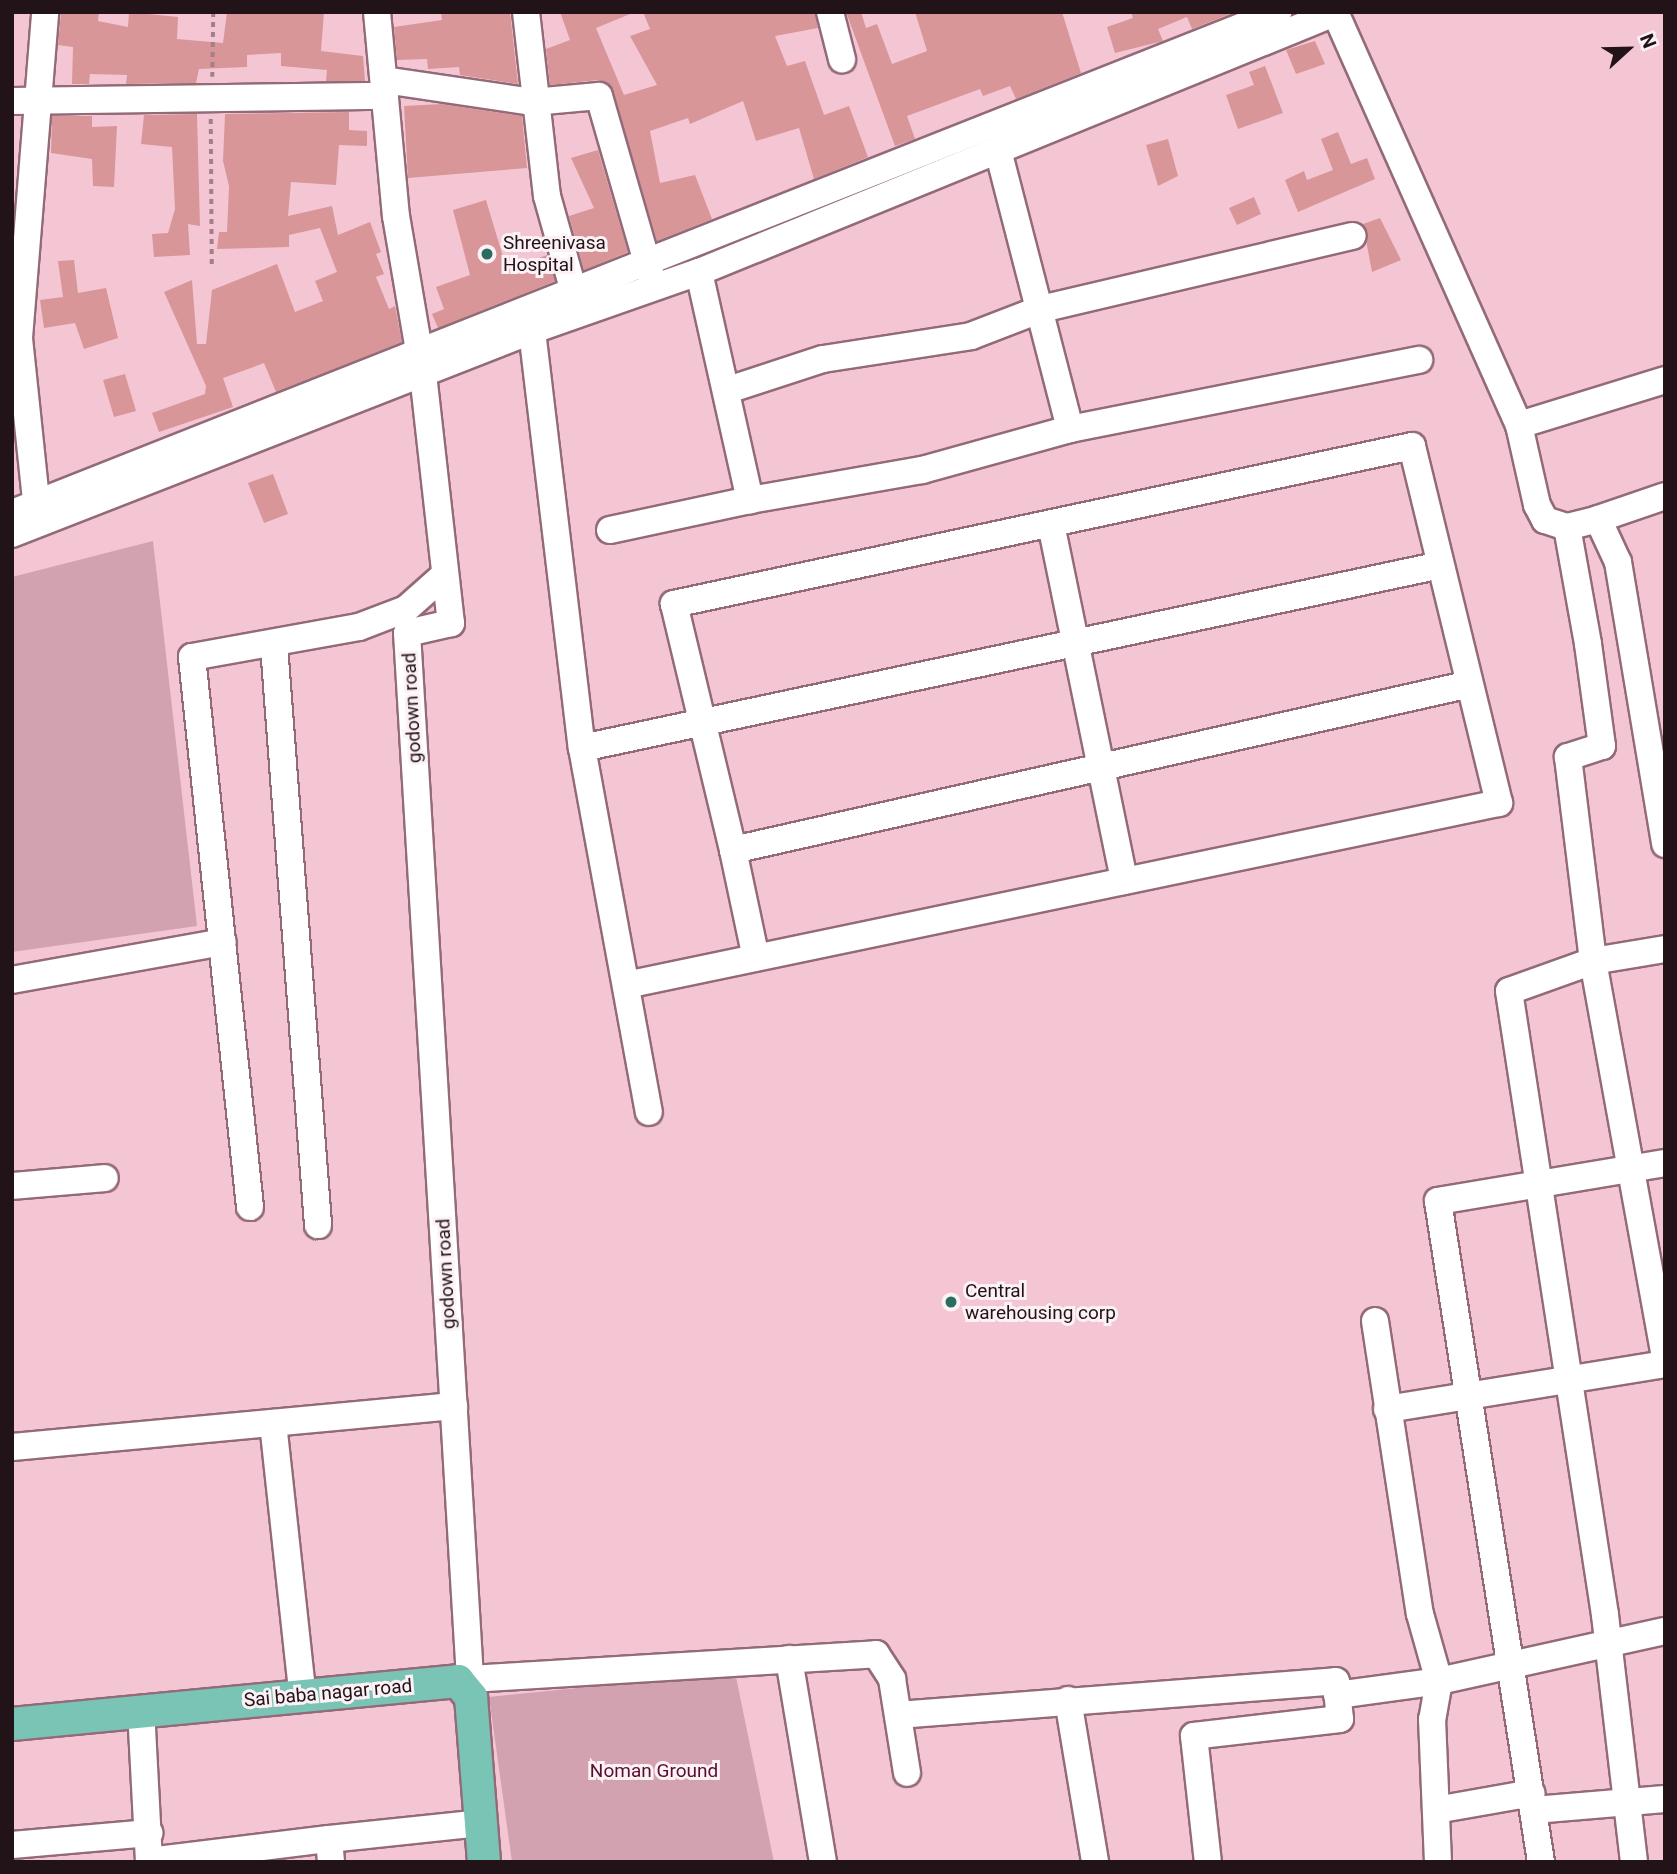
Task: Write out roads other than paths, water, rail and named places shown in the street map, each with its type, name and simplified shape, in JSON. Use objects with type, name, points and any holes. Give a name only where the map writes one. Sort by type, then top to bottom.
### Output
[{"type":"main road","name":"Sai baba nagar road","points":[[12,1724],[141,1709],[303,1697],[458,1681],[469,1683]]},
{"type":"main road","points":[[469,1683],[484,1862]]},
{"type":"street","points":[[29,513],[19,338],[25,101],[45,12]]},
{"type":"street","name":"godown road","points":[[377,12],[396,216],[422,363],[441,578],[451,623],[407,634],[469,1683]]},
{"type":"street","points":[[526,12],[547,197],[574,292]]},
{"type":"street","points":[[830,12],[842,59]]},
{"type":"street","points":[[12,534],[29,513],[651,276],[1278,12]]},
{"type":"street","points":[[531,320],[574,292],[651,276],[699,272],[999,154],[1336,12],[1519,425],[1537,505],[1545,520],[1567,527],[1665,496]]},
{"type":"street","points":[[25,101],[212,99],[384,88],[535,101],[599,96],[651,276]]},
{"type":"street","points":[[999,154],[1070,429]]},
{"type":"street","points":[[728,390],[823,359],[971,336],[1041,309],[1353,236]]},
{"type":"street","points":[[699,272],[728,390],[750,500]]},
{"type":"street","points":[[531,320],[582,748],[649,1112]]},
{"type":"street","points":[[610,530],[750,500],[922,470],[1070,429],[1419,360]]},
{"type":"street","points":[[1519,425],[1665,380]]},
{"type":"street","points":[[626,985],[756,958],[1124,881],[1499,803],[1412,446],[674,604],[756,958]]},
{"type":"street","points":[[1598,519],[1618,562],[1665,844]]},
{"type":"street","points":[[1051,524],[1124,881]]},
{"type":"street","points":[[1567,527],[1602,746]]},
{"type":"street","points":[[582,748],[1441,565]]},
{"type":"street","points":[[250,1206],[192,657],[274,646],[406,609],[441,578]]},
{"type":"street","points":[[274,646],[318,1225]]},
{"type":"street","points":[[733,850],[1470,684]]},
{"type":"street","points":[[1644,727],[1602,746],[1568,757],[1593,961],[1665,1358]]},
{"type":"street","points":[[12,980],[223,942]]},
{"type":"street","points":[[1634,1862],[1630,1802],[1608,1645],[1508,991],[1593,961],[1665,949]]},
{"type":"street","points":[[1542,1862],[1465,1397],[1438,1201],[1665,1163]]},
{"type":"street","points":[[12,1185],[105,1178]]},
{"type":"street","points":[[1375,1321],[1420,1614],[1439,1681],[1432,1718],[1438,1862]]},
{"type":"street","points":[[1387,1409],[1567,1382],[1665,1364]]},
{"type":"street","points":[[12,1447],[453,1406]]},
{"type":"street","points":[[273,1423],[303,1697]]},
{"type":"street","points":[[1337,1695],[1439,1681],[1511,1663],[1665,1632]]},
{"type":"street","points":[[469,1683],[876,1654],[892,1679],[907,1773]]},
{"type":"street","points":[[789,1659],[823,1862]]},
{"type":"street","points":[[898,1714],[1272,1681],[1336,1681],[1340,1719],[1194,1736],[1208,1862]]},
{"type":"street","points":[[1068,1700],[1095,1862]]},
{"type":"street","points":[[141,1709],[149,1861],[330,1850],[480,1823]]},
{"type":"street","points":[[1436,1810],[1533,1801],[1630,1802],[1665,1799]]},
{"type":"street","points":[[12,1845],[149,1833]]},
{"type":"place","name":"Shreenivasa Hospital","points":[[487,254]]},
{"type":"place","name":"Central warehousing corp","points":[[951,1302]]},
{"type":"park label","name":"Noman Ground","points":[[654,1771]]}]
